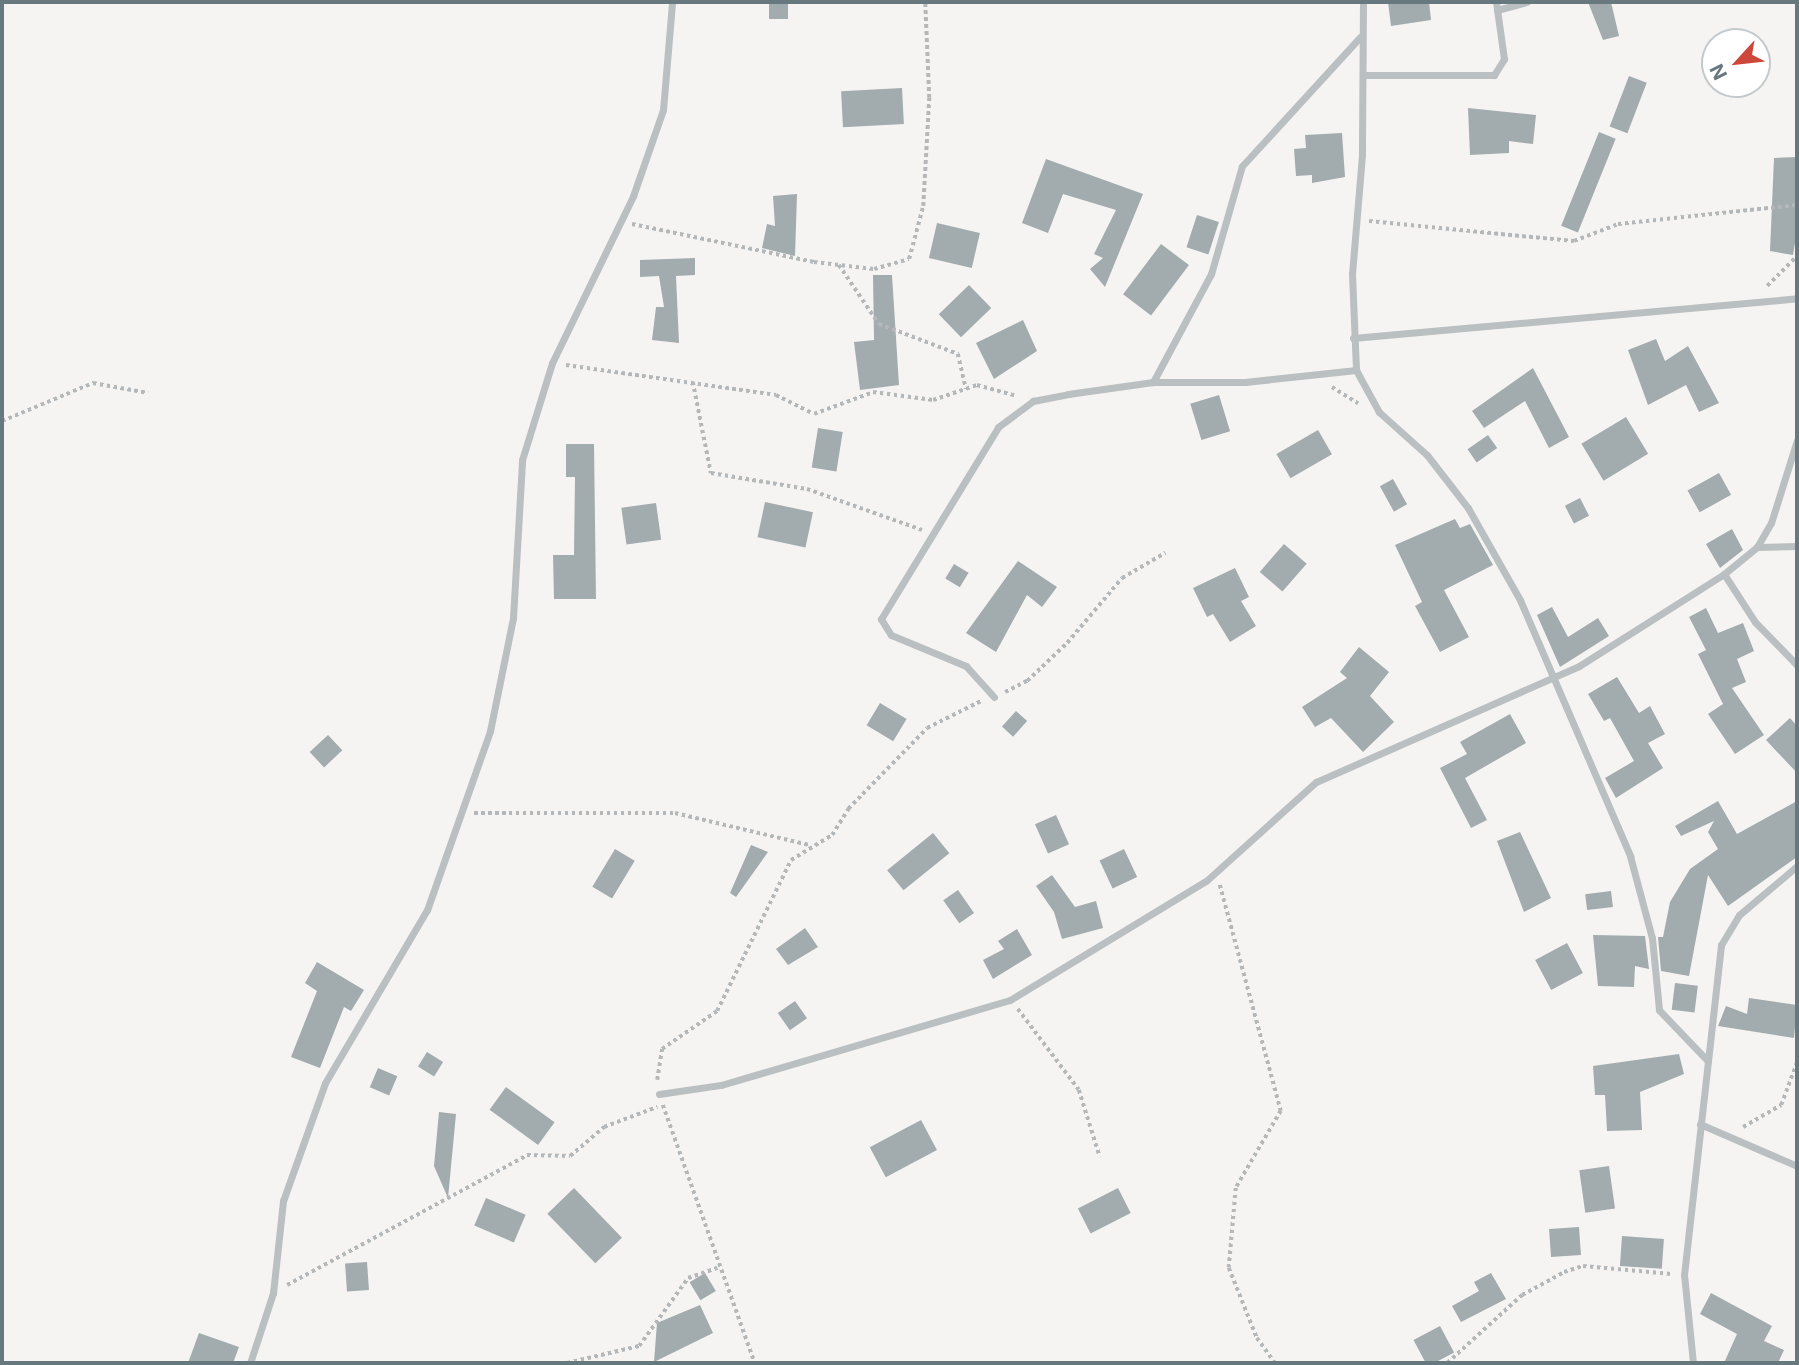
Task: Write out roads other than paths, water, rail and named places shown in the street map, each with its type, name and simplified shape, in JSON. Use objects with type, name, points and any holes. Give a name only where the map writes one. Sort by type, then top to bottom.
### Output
[{"type":"street","points":[[250,1363],[273,1293],[283,1201],[325,1083],[427,910],[506,669],[522,460],[552,363],[620,221],[663,110],[673,2]]},
{"type":"street","points":[[1363,2],[1360,37],[1363,75],[1353,338],[1356,370],[1379,412],[1427,455],[1468,508],[1555,678],[1630,856],[1652,938],[1660,1010],[1707,1060]]},
{"type":"street","points":[[1363,75],[1494,75],[1504,59],[1497,6],[1527,2]]},
{"type":"street","points":[[1153,382],[1211,274],[1241,166],[1360,37]]},
{"type":"street","points":[[1353,338],[1797,298]]},
{"type":"street","points":[[994,697],[966,666],[891,635],[882,625],[930,533],[981,449],[1033,401],[1153,382],[1311,376],[1356,370]]},
{"type":"street","points":[[659,1094],[721,1085],[1010,1000],[1220,868],[1316,782],[1381,748],[1555,678],[1724,574],[1757,547],[1797,440]]},
{"type":"street","points":[[1757,547],[1797,546]]},
{"type":"street","points":[[1724,574],[1755,622],[1797,664]]},
{"type":"street","points":[[1693,1363],[1684,1275],[1707,1060],[1728,930],[1797,866]]},
{"type":"street","points":[[1700,1124],[1797,1166]]}]
